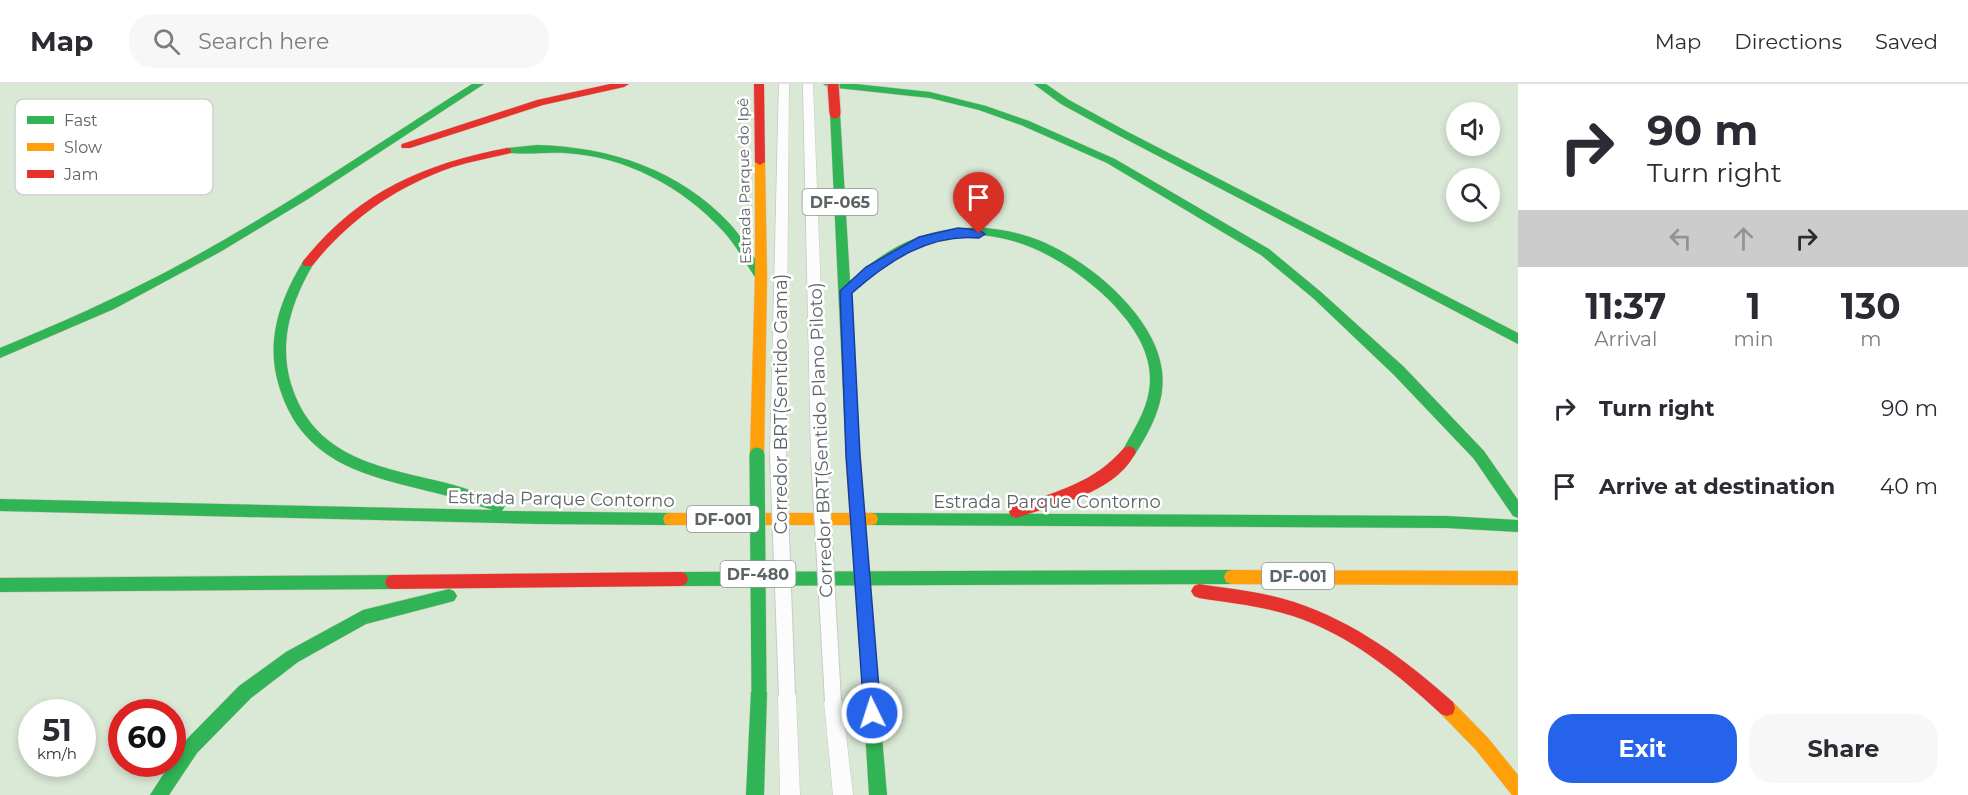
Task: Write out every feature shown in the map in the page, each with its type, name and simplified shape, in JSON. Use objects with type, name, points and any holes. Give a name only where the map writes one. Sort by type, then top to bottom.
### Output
[{"type":"main road","points":[[0,353],[52,334],[188,265],[310,192],[479,84]]},
{"type":"main road","points":[[310,192],[388,153],[470,123],[525,105],[581,91],[624,84]]},
{"type":"main road","name":"Estrada Parque do Ipê","points":[[759,84],[761,277]]},
{"type":"main road","points":[[828,84],[930,95],[982,108],[1025,123],[1092,152],[1178,199],[1265,252],[1317,295],[1391,363],[1479,455],[1518,512]]},
{"type":"main road","name":"DF-065","points":[[833,84],[846,291],[853,455],[878,795]]},
{"type":"main road","points":[[1033,87],[1043,104]]},
{"type":"main road","points":[[1033,87],[1518,339]]},
{"type":"main road","points":[[1098,141],[1178,199]]},
{"type":"main road","points":[[540,518],[443,489],[384,476],[344,460],[314,438],[287,394],[280,366],[278,339],[293,285],[319,247],[346,220],[376,198],[417,175],[455,161],[494,152],[584,150],[635,164],[696,200],[722,222],[761,277]]},
{"type":"main road","points":[[846,291],[870,270],[923,240],[958,232],[1000,235],[1037,243],[1070,258],[1093,276],[1134,317],[1147,337],[1155,360],[1156,391],[1148,420],[1130,454],[1098,483],[995,519]]},
{"type":"main road","name":"DF-480","points":[[756,795],[759,692],[757,455],[761,277]]},
{"type":"main road","name":"Estrada Parque Contorno","points":[[0,505],[540,518],[1447,522],[1518,526]]},
{"type":"main road","points":[[1109,576],[1286,607],[1329,624],[1396,664],[1444,704],[1484,745],[1518,789]]},
{"type":"main road","name":"DF-001","points":[[0,585],[1109,576],[1518,578]]},
{"type":"main road","points":[[159,795],[190,747],[245,692],[292,657],[363,617],[436,598],[542,582]]},
{"type":"lane","name":"Corredor BRT(Sentido Gama)","points":[[784,84],[778,455],[790,795]]},
{"type":"lane","name":"Corredor BRT(Sentido Plano Piloto)","points":[[807,84],[819,455],[833,701],[843,795]]},
{"type":"green space","points":[[0,84],[1518,84],[1518,795],[0,795]]},
{"type":"traffic: fast","points":[[0,353],[125,298],[216,249],[305,196],[479,84]]},
{"type":"traffic: fast","points":[[828,84],[930,95],[982,108],[1025,123],[1111,161],[1265,252],[1317,295],[1399,371],[1479,455],[1518,512]]},
{"type":"traffic: fast","points":[[1039,84],[1065,102],[1122,133],[1518,339]]},
{"type":"traffic: fast","points":[[835,113],[853,455]]},
{"type":"traffic: fast","points":[[507,151],[537,148],[568,149],[627,162],[655,174],[681,189],[727,228],[761,277]]},
{"type":"traffic: fast","points":[[846,291],[873,268],[903,248],[925,239],[952,233],[979,231],[1004,234],[1028,240],[1051,250],[1073,263],[1114,298],[1129,314],[1151,351],[1156,372],[1153,404],[1129,452]]},
{"type":"traffic: fast","points":[[308,263],[288,302],[280,345],[282,375],[291,404],[304,427],[321,444],[341,457],[364,467],[498,506]]},
{"type":"traffic: fast","points":[[757,455],[759,692]]},
{"type":"traffic: fast","points":[[0,505],[670,519]]},
{"type":"traffic: fast","points":[[871,519],[1447,522],[1518,526]]},
{"type":"traffic: fast","points":[[681,579],[1231,577]]},
{"type":"traffic: fast","points":[[0,585],[392,582]]},
{"type":"traffic: fast","points":[[159,795],[191,747],[245,692],[292,657],[363,617],[449,596]]},
{"type":"traffic: fast","points":[[755,795],[759,692]]},
{"type":"traffic: fast","points":[[872,713],[878,795]]},
{"type":"traffic: slow","points":[[757,455],[761,277],[760,162]]},
{"type":"traffic: slow","points":[[853,455],[872,713]]},
{"type":"traffic: slow","points":[[670,519],[871,519]]},
{"type":"traffic: slow","points":[[1231,577],[1518,578]]},
{"type":"traffic: slow","points":[[1447,708],[1482,744],[1518,789]]},
{"type":"traffic: jam","points":[[406,146],[541,102],[624,84]]},
{"type":"traffic: jam","points":[[759,84],[760,162]]},
{"type":"traffic: jam","points":[[833,84],[835,113]]},
{"type":"traffic: jam","points":[[308,263],[326,240],[347,220],[396,187],[450,164],[507,151]]},
{"type":"traffic: jam","points":[[1016,512],[1092,484],[1118,465],[1129,452]]},
{"type":"traffic: jam","points":[[392,582],[681,579]]},
{"type":"traffic: jam","points":[[1199,591],[1282,606],[1335,626],[1375,650],[1413,678],[1447,708]]},
{"type":"route","points":[[872,713],[853,455],[846,291],[870,270],[923,240],[958,232],[979,234]]}]
